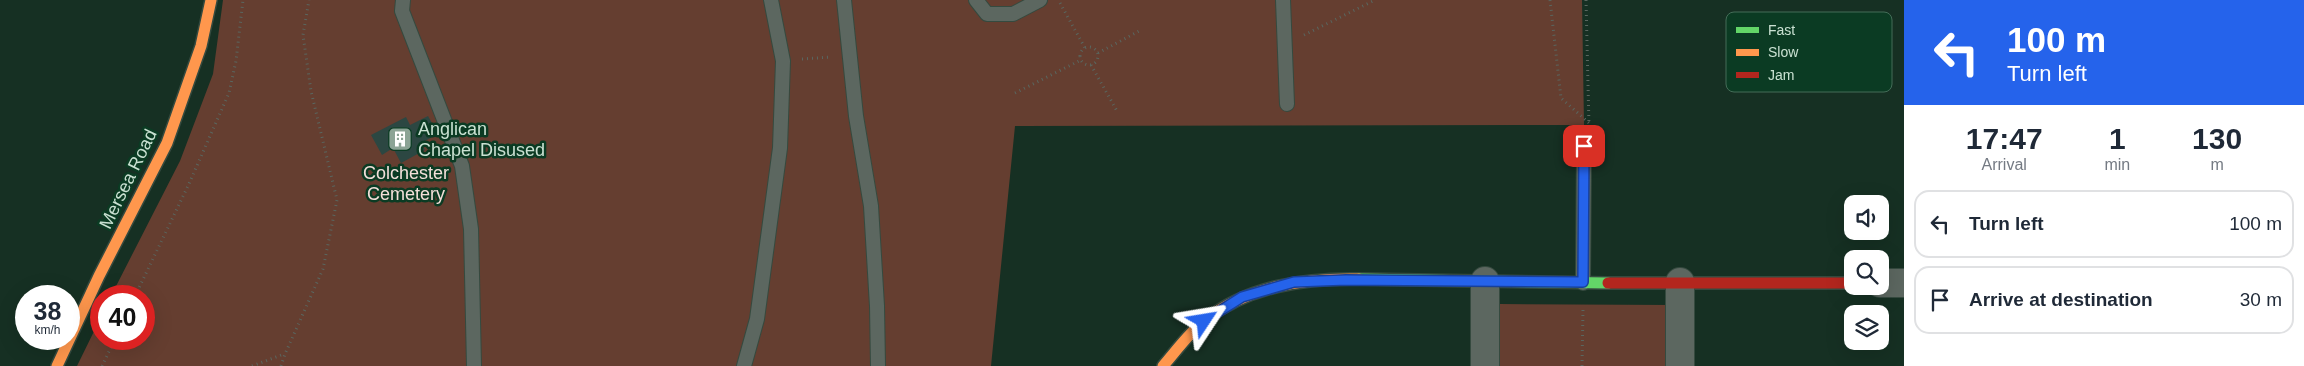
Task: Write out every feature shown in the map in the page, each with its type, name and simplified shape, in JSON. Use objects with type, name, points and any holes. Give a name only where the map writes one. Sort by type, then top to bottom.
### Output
[{"type":"street","name":"Mersea Road","points":[[57,366],[99,276],[167,143],[201,46],[211,0]]},
{"type":"street","points":[[1163,366],[1204,321],[1242,297],[1294,282],[1346,280],[1844,283]]},
{"type":"street","points":[[1485,282],[1485,366]]},
{"type":"street","points":[[1680,282],[1680,366]]},
{"type":"street","points":[[1889,283],[1904,283]]},
{"type":"lane","points":[[403,0],[402,11],[462,166],[471,229],[474,366]]},
{"type":"lane","points":[[744,366],[757,320],[780,148],[783,61],[771,0]]},
{"type":"lane","points":[[844,0],[849,56],[871,206],[877,306],[878,366]]},
{"type":"lane","points":[[976,0],[987,14],[1013,14],[1040,0]]},
{"type":"lane","points":[[1283,0],[1288,104]]},
{"type":"lane","points":[[1583,282],[1584,146]]},
{"type":"path","points":[[140,285],[188,186],[229,93],[236,61],[243,0]]},
{"type":"path","points":[[282,366],[285,354],[323,268],[337,200],[308,72],[304,35],[309,0]]},
{"type":"path","points":[[1059,0],[1085,48]]},
{"type":"path","points":[[1286,44],[1375,0]]},
{"type":"path","points":[[1550,0],[1561,98],[1590,124]]},
{"type":"path","points":[[1584,146],[1590,124],[1586,0]]},
{"type":"path","points":[[1092,65],[1096,62],[1098,53],[1141,30]]},
{"type":"path","points":[[1085,48],[1093,48],[1098,53]]},
{"type":"path","points":[[1085,48],[1080,55],[1081,60],[1086,64],[1092,65]]},
{"type":"path","points":[[783,61],[849,56]]},
{"type":"path","points":[[1016,93],[1081,60]]},
{"type":"path","points":[[1092,65],[1116,111]]},
{"type":"path","points":[[1582,366],[1583,282]]},
{"type":"path","points":[[102,366],[110,350]]},
{"type":"path","points":[[252,366],[285,354]]},
{"type":"green space","name":"Colchester Cemetery","points":[[223,0],[1582,0],[1584,125],[1015,126],[991,366],[77,366],[90,339],[90,350],[155,350],[155,285],[117,285],[180,161],[213,74]]},
{"type":"green space","points":[[1499,304],[1673,305],[1674,366],[1492,366],[1490,308]]},
{"type":"building","name":"Anglican Chapel Disused","points":[[428,116],[438,134],[421,143],[425,150],[401,163],[393,148],[382,155],[371,135],[406,117],[410,125]]},
{"type":"traffic: fast","points":[[1359,279],[1608,283]]},
{"type":"traffic: slow","points":[[57,366],[99,276],[167,143],[201,46],[211,0]]},
{"type":"traffic: slow","points":[[1163,366],[1199,325],[1222,308],[1240,299],[1278,286],[1318,280],[1359,279]]},
{"type":"traffic: jam","points":[[1608,283],[1844,283]]},
{"type":"place","name":"Anglican Chapel Disused","points":[[400,139]]},
{"type":"route","points":[[1204,321],[1242,297],[1294,282],[1346,280],[1583,282],[1584,146]]}]
